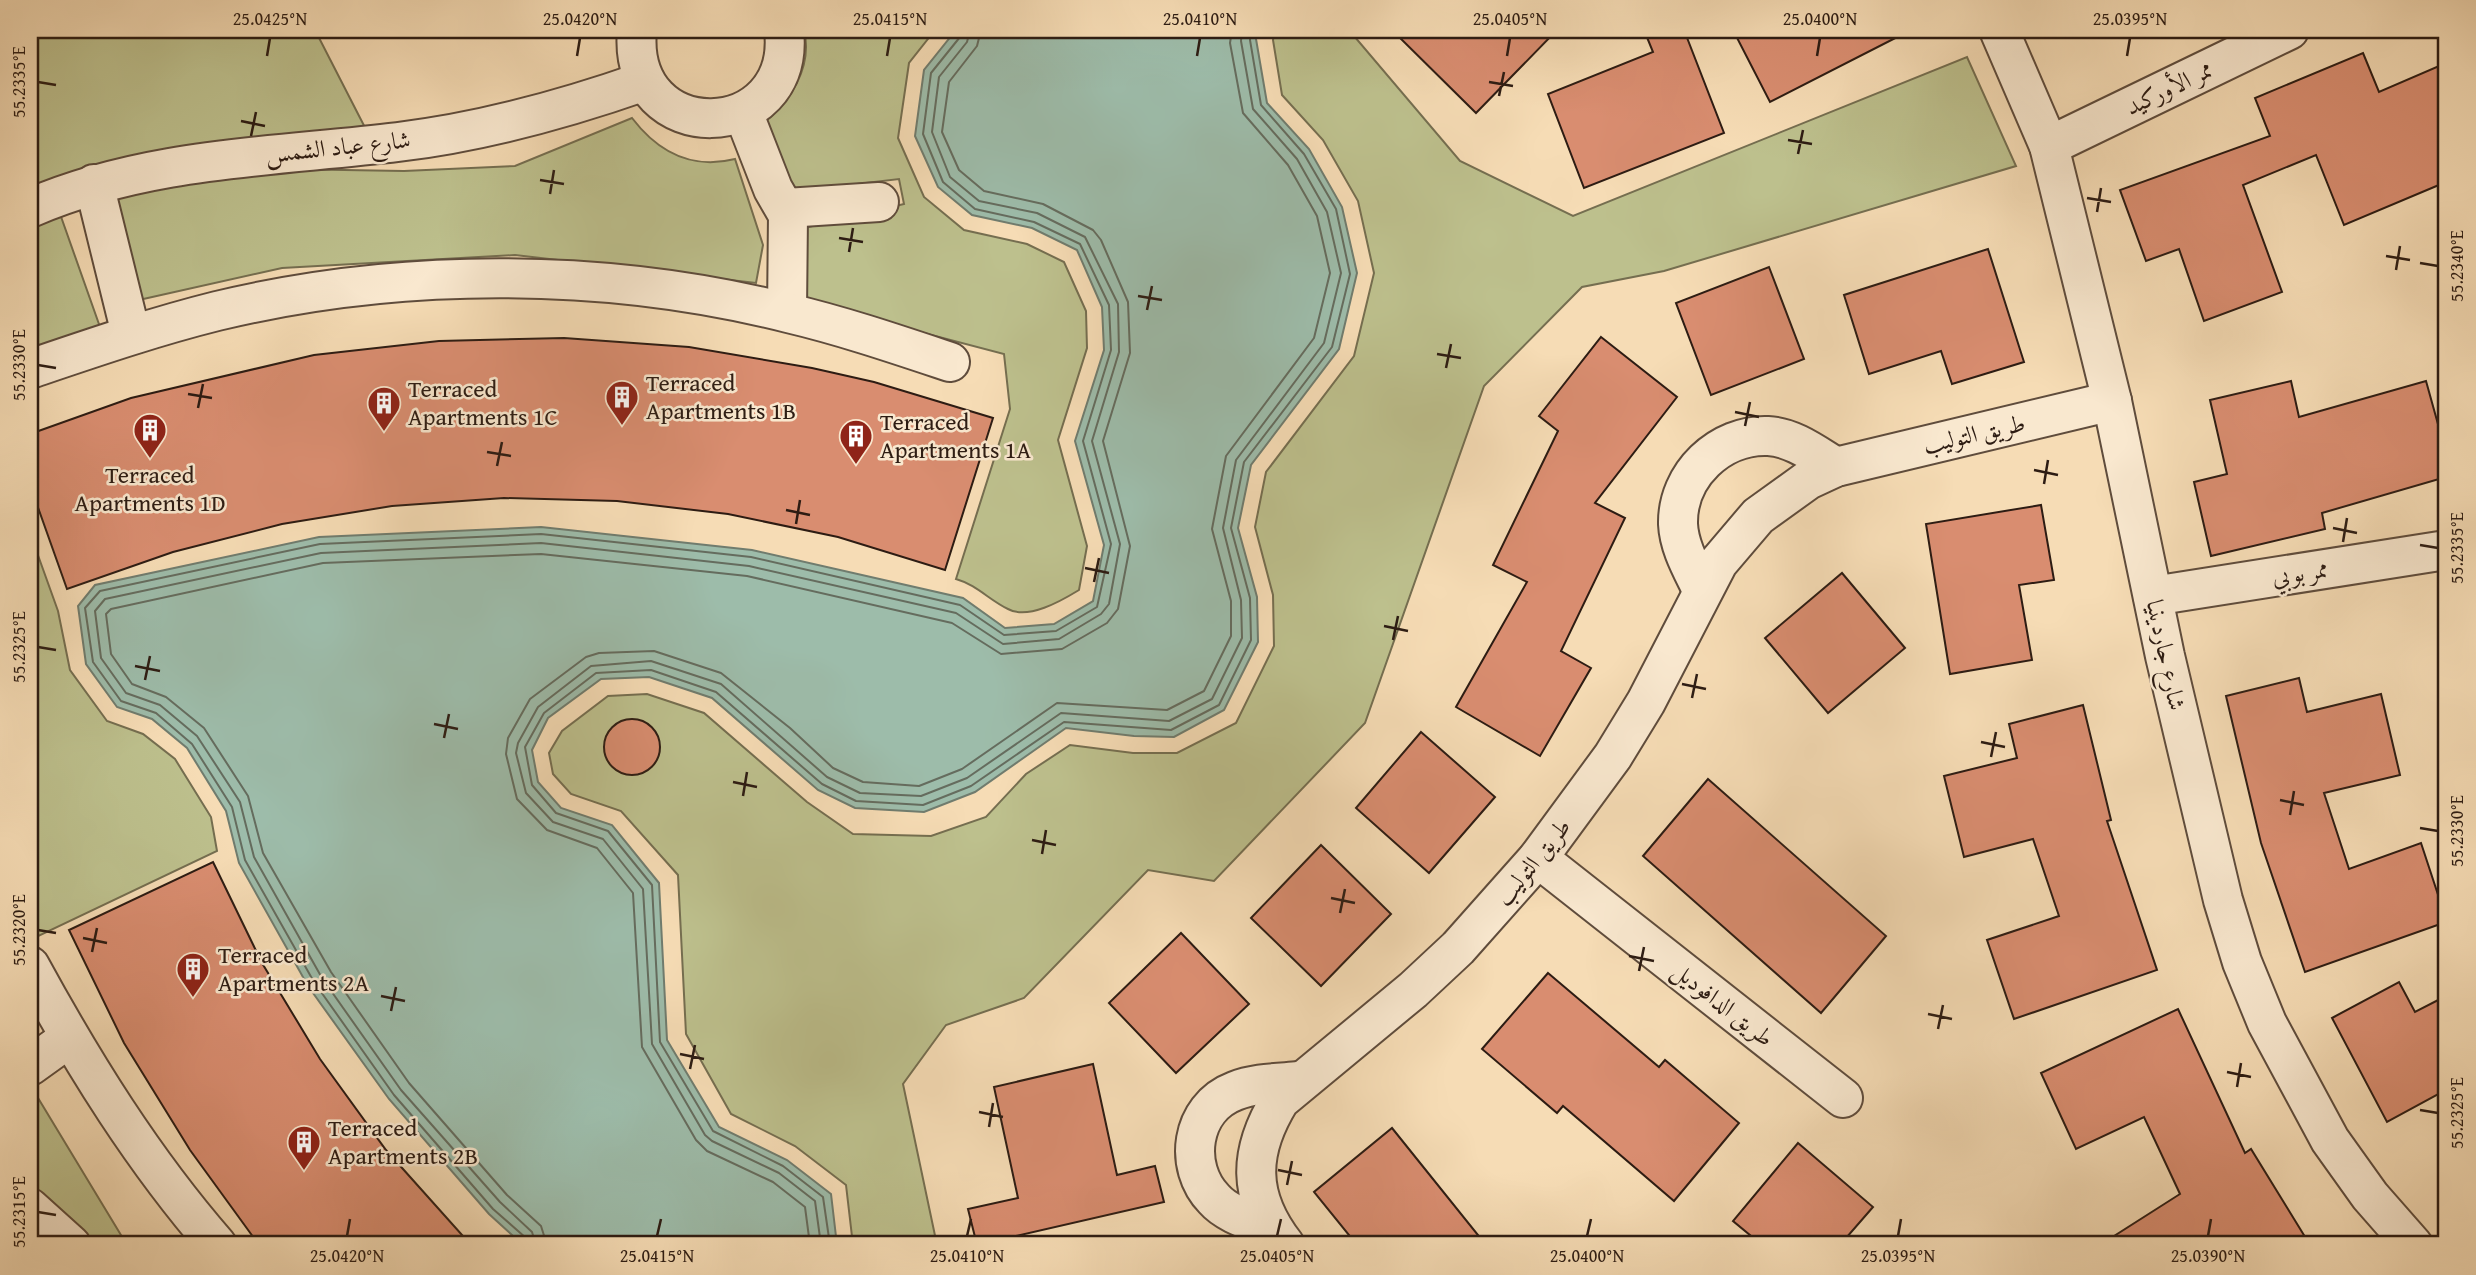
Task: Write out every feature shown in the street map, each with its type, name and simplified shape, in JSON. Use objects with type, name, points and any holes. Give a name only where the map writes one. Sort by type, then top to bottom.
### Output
[{"type":"street","points":[[637,30],[638,65],[645,81],[658,99],[677,112],[698,119],[721,119],[743,112],[762,98],[777,79],[784,56],[783,30]]},
{"type":"street","name":"شارع جاردينيا","points":[[1999,30],[2049,146],[2112,401],[2153,596],[2223,900],[2257,999],[2295,1081],[2330,1140],[2370,1196],[2413,1245]]},
{"type":"street","name":"ممر الأوركيد","points":[[2049,146],[2289,30]]},
{"type":"street","name":"شارع عباد الشمس","points":[[30,208],[94,184],[178,164],[401,142],[481,128],[562,110],[645,81]]},
{"type":"street","points":[[743,112],[789,226],[774,309]]},
{"type":"street","points":[[94,184],[131,334]]},
{"type":"street","points":[[779,198],[879,202]]},
{"type":"street","points":[[30,369],[131,334],[219,311],[308,294],[399,284],[490,279],[581,282],[672,291],[774,309],[869,334],[950,362]]},
{"type":"street","name":"طريق التوليب","points":[[1278,1237],[1261,1204],[1255,1177],[1257,1149],[1266,1124],[1280,1100],[1440,965],[1500,905],[1591,787],[1646,702],[1674,653],[1702,590],[1736,538],[1758,516],[1808,480],[1836,467],[2112,401]]},
{"type":"street","points":[[1702,590],[1684,552],[1678,524],[1682,496],[1695,471],[1715,451],[1741,439],[1769,436],[1796,443],[1836,467]]},
{"type":"street","name":"ممر بوبي","points":[[2153,596],[2446,550]]},
{"type":"street","name":"طريق الدافوديل","points":[[1538,858],[1843,1098]]},
{"type":"street","points":[[30,967],[69,1038],[130,1133],[217,1245]]},
{"type":"street","points":[[30,1066],[69,1038]]},
{"type":"street","name":"طريق التوليب","points":[[1278,1237],[1216,1202],[1202,1185],[1195,1164],[1194,1142],[1201,1121],[1215,1103],[1233,1091],[1254,1086],[1300,1082]]},
{"type":"street","points":[[30,1208],[71,1245]]},
{"type":"green space","points":[[40,30],[315,30],[376,149],[30,197],[30,36]]},
{"type":"green space","points":[[804,30],[935,30],[909,63],[898,138],[924,197],[964,230],[1027,244],[1064,262],[1086,311],[1087,348],[1058,440],[1087,546],[1079,590],[1054,604],[1035,611],[1016,612],[956,579],[1010,409],[1004,354],[802,301],[800,229],[904,204],[899,179],[788,192],[762,124],[782,106],[797,83],[805,57]]},
{"type":"green space","points":[[1275,30],[1349,30],[1460,161],[1573,216],[1967,57],[2016,166],[1664,271],[1582,287],[1484,386],[1365,723],[1214,881],[1148,870],[1024,998],[946,1025],[903,1084],[937,1245],[853,1245],[846,1185],[795,1146],[731,1114],[686,1034],[678,875],[621,811],[571,794],[553,774],[549,753],[562,731],[608,696],[647,694],[704,713],[807,802],[853,834],[931,836],[986,817],[1026,774],[1070,745],[1133,753],[1177,753],[1236,723],[1274,646],[1273,595],[1255,527],[1266,472],[1354,356],[1374,273],[1358,201],[1323,140],[1282,95],[1273,40]]},
{"type":"green space","points":[[632,118],[653,140],[677,155],[704,162],[735,159],[763,245],[756,283],[515,255],[282,268],[121,304],[115,191],[221,168],[404,171],[515,166]]},
{"type":"green space","points":[[59,211],[106,344],[30,362],[30,221]]},
{"type":"green space","points":[[30,533],[58,611],[70,670],[107,721],[143,734],[175,759],[211,817],[217,851],[30,940]]},
{"type":"green space","points":[[32,1088],[127,1245],[79,1245],[30,1198]]},
{"type":"water","points":[[956,30],[1258,30],[1256,39],[1267,103],[1309,149],[1342,207],[1357,273],[1339,349],[1251,465],[1238,528],[1257,597],[1258,642],[1224,710],[1174,737],[1134,736],[1066,728],[975,792],[924,812],[855,808],[818,790],[712,698],[649,677],[601,679],[548,718],[532,750],[538,782],[561,808],[612,825],[659,883],[667,1040],[719,1127],[787,1160],[831,1194],[837,1245],[523,1245],[489,1214],[389,1099],[308,986],[239,863],[226,811],[187,748],[152,719],[117,707],[86,664],[78,606],[95,585],[319,537],[541,527],[752,550],[963,598],[1005,628],[1054,624],[1093,601],[1104,545],[1075,441],[1104,350],[1102,307],[1077,250],[1032,228],[972,215],[938,187],[915,136],[924,70]]},
{"type":"building","points":[[1392,30],[1557,30],[1476,113]]},
{"type":"building","points":[[1644,30],[1684,30],[1724,133],[1584,188],[1548,94],[1653,52]]},
{"type":"building","points":[[1733,30],[1911,30],[1770,102]]},
{"type":"building","points":[[2363,53],[2379,92],[2446,63],[2446,182],[2344,225],[2316,155],[2243,185],[2282,292],[2204,321],[2179,249],[2146,261],[2120,190],[2270,136],[2255,98]]},
{"type":"building","points":[[1988,249],[2024,362],[1952,384],[1941,351],[1869,374],[1844,295]]},
{"type":"building","points":[[1769,267],[1804,359],[1711,395],[1676,303]]},
{"type":"building","points":[[1601,337],[1677,397],[1595,503],[1625,518],[1561,651],[1591,668],[1540,756],[1456,707],[1527,582],[1493,565],[1558,431],[1539,416]]},
{"type":"building","points":[[564,338],[689,347],[812,368],[874,382],[993,418],[945,570],[838,537],[728,514],[617,501],[504,498],[392,506],[282,524],[173,552],[67,589],[30,485],[30,434],[131,398],[314,355],[439,341]]},
{"type":"building","points":[[2291,381],[2299,417],[2426,381],[2446,453],[2446,477],[2322,513],[2325,529],[2211,556],[2194,482],[2227,474],[2210,400]]},
{"type":"building","points":[[2041,505],[2054,580],[2019,585],[2032,660],[1950,674],[1926,524]]},
{"type":"building","points":[[1842,573],[1905,648],[1828,713],[1765,638]]},
{"type":"building","points":[[2299,678],[2307,712],[2381,694],[2400,775],[2324,793],[2349,869],[2421,843],[2446,919],[2446,922],[2305,972],[2261,843],[2226,696]]},
{"type":"building","points":[[2083,705],[2111,820],[2107,821],[2157,970],[2014,1019],[1987,940],[2059,916],[2033,839],[1964,857],[1944,776],[2017,758],[2009,724]]},
{"type":"building","points":[[632,719],[643,721],[652,727],[658,736],[658,758],[652,767],[643,773],[632,775],[621,773],[612,767],[606,758],[604,747],[606,736],[612,727],[621,721]]},
{"type":"building","points":[[1421,732],[1495,797],[1429,873],[1356,808]]},
{"type":"building","points":[[1708,779],[1886,936],[1821,1013],[1643,856]]},
{"type":"building","points":[[1321,845],[1391,914],[1321,986],[1251,918]]},
{"type":"building","points":[[213,862],[262,963],[320,1059],[386,1150],[471,1245],[259,1245],[190,1150],[124,1043],[69,930]]},
{"type":"building","points":[[1181,933],[1249,1004],[1176,1073],[1109,1003]]},
{"type":"building","points":[[1548,973],[1659,1067],[1665,1060],[1739,1123],[1674,1201],[1563,1106],[1557,1113],[1482,1049]]},
{"type":"building","points":[[2399,982],[2415,1012],[2446,996],[2446,1090],[2387,1122],[2332,1018]]},
{"type":"building","points":[[2178,1009],[2245,1153],[2251,1149],[2310,1245],[2100,1245],[2180,1194],[2144,1117],[2076,1149],[2041,1073]]},
{"type":"building","points":[[1093,1064],[1117,1175],[1155,1166],[1164,1202],[977,1245],[968,1209],[1018,1198],[994,1087]]},
{"type":"building","points":[[1392,1128],[1486,1245],[1357,1245],[1314,1192]]},
{"type":"building","points":[[1798,1143],[1873,1207],[1840,1245],[1762,1245],[1733,1221]]},
{"type":"place","name":"Terraced Apartments 1B","points":[[622,427]]},
{"type":"place","name":"Terraced Apartments 1C","points":[[384,433]]},
{"type":"place","name":"Terraced Apartments 1D","points":[[150,460]]},
{"type":"place","name":"Terraced Apartments 1A","points":[[856,466]]},
{"type":"place","name":"Terraced Apartments 2A","points":[[193,999]]},
{"type":"place","name":"Terraced Apartments 2B","points":[[304,1172]]}]
